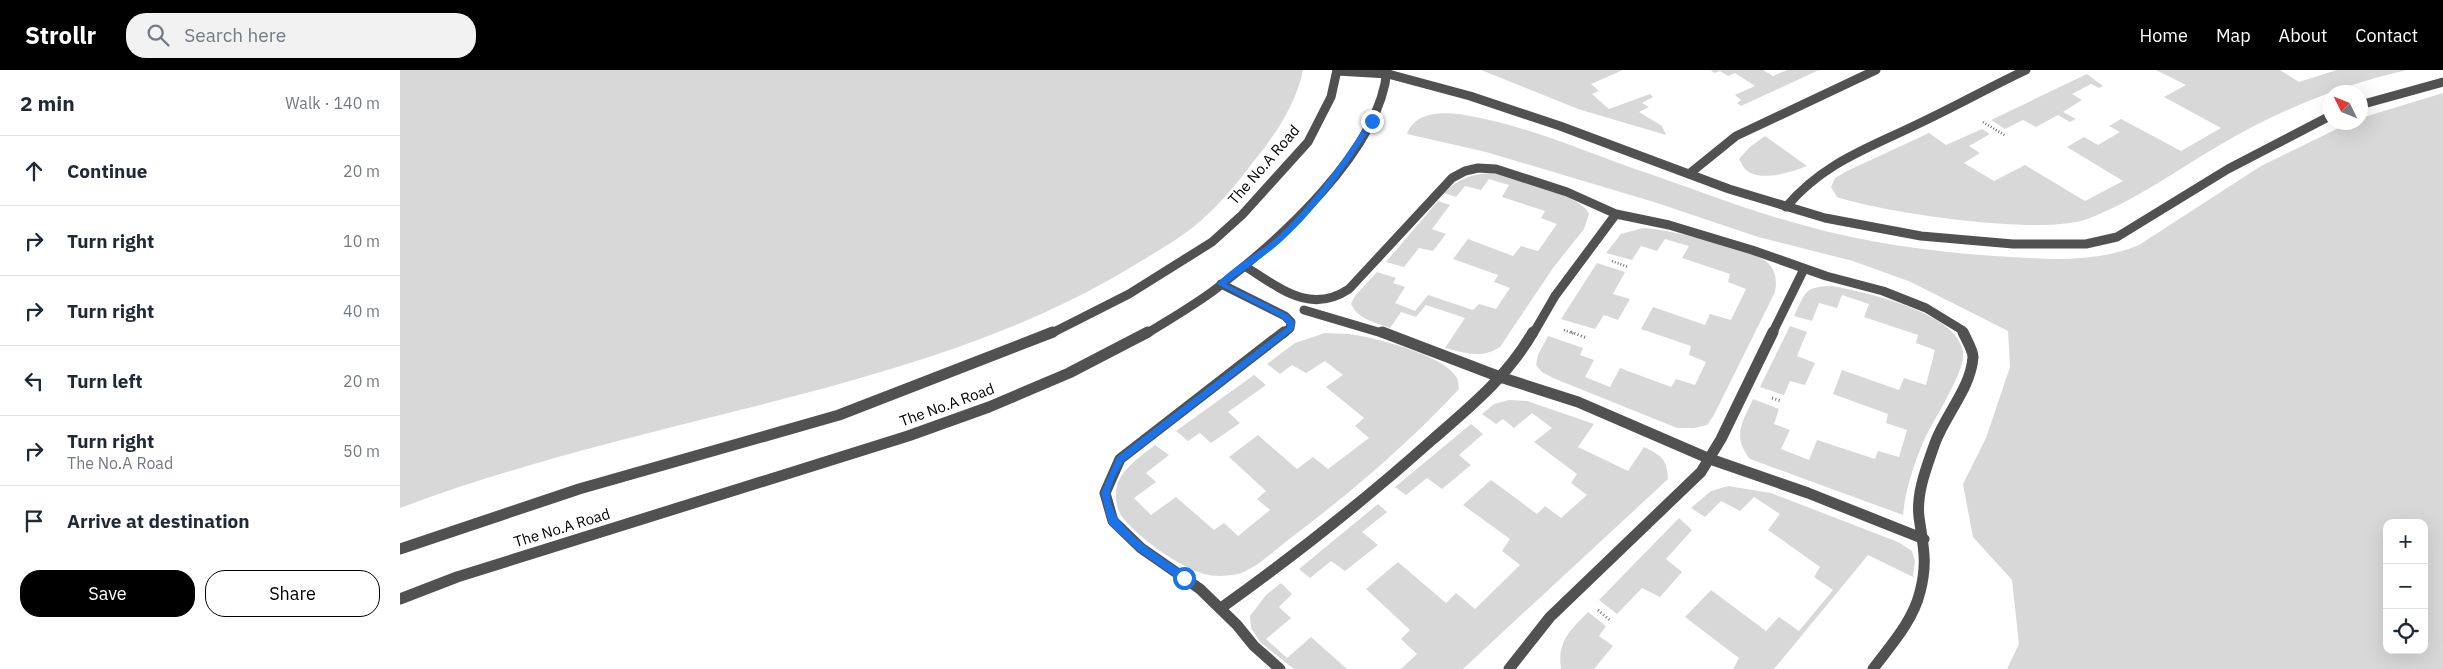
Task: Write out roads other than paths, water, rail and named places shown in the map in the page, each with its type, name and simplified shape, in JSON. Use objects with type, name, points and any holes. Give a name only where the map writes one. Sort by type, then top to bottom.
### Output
[{"type":"street","points":[[1337,70],[1388,72],[1426,83],[1500,106],[1729,189],[1825,218],[1950,240],[2014,244],[2070,245],[2102,242],[2134,228],[2228,169],[2323,120]]},
{"type":"street","name":"The No.A Road","points":[[400,550],[455,529],[579,488],[839,414],[1018,348],[1075,323],[1129,294],[1205,247],[1242,215],[1308,142],[1331,97],[1337,70]]},
{"type":"street","points":[[1689,174],[1736,136],[1876,70]]},
{"type":"street","points":[[1786,207],[1808,180],[1828,166],[1914,127],[2026,70]]},
{"type":"street","name":"The No.A Road","points":[[400,599],[457,577],[902,437],[1057,381],[1128,344],[1246,267],[1279,239],[1314,203],[1349,157],[1378,109],[1388,72]]},
{"type":"street","points":[[2368,102],[2443,82]]},
{"type":"street","points":[[1280,669],[1254,646],[1221,608],[1200,589],[1142,548],[1113,521],[1106,493],[1120,459],[1256,356],[1290,328],[1291,322],[1304,310],[1320,301],[1334,298],[1349,289],[1434,195],[1452,178],[1465,171],[1478,168],[1496,169],[1566,192],[1616,214],[1669,225],[1752,250],[1804,269],[1883,292],[1926,308],[1962,330],[1973,354],[1969,374],[1936,442],[1920,492],[1919,516],[1924,538],[1925,563],[1920,593],[1904,627],[1873,669]]},
{"type":"street","points":[[1221,608],[1277,568],[1377,489],[1465,413],[1519,357],[1555,296],[1616,214]]},
{"type":"street","points":[[1246,267],[1297,295],[1320,301]]},
{"type":"street","points":[[1508,669],[1550,617],[1673,501],[1710,459],[1804,269]]},
{"type":"street","points":[[1221,284],[1277,312],[1291,322]]},
{"type":"street","points":[[1304,310],[1381,332],[1500,377],[1578,402],[1710,459],[1808,493],[1924,538]]}]
